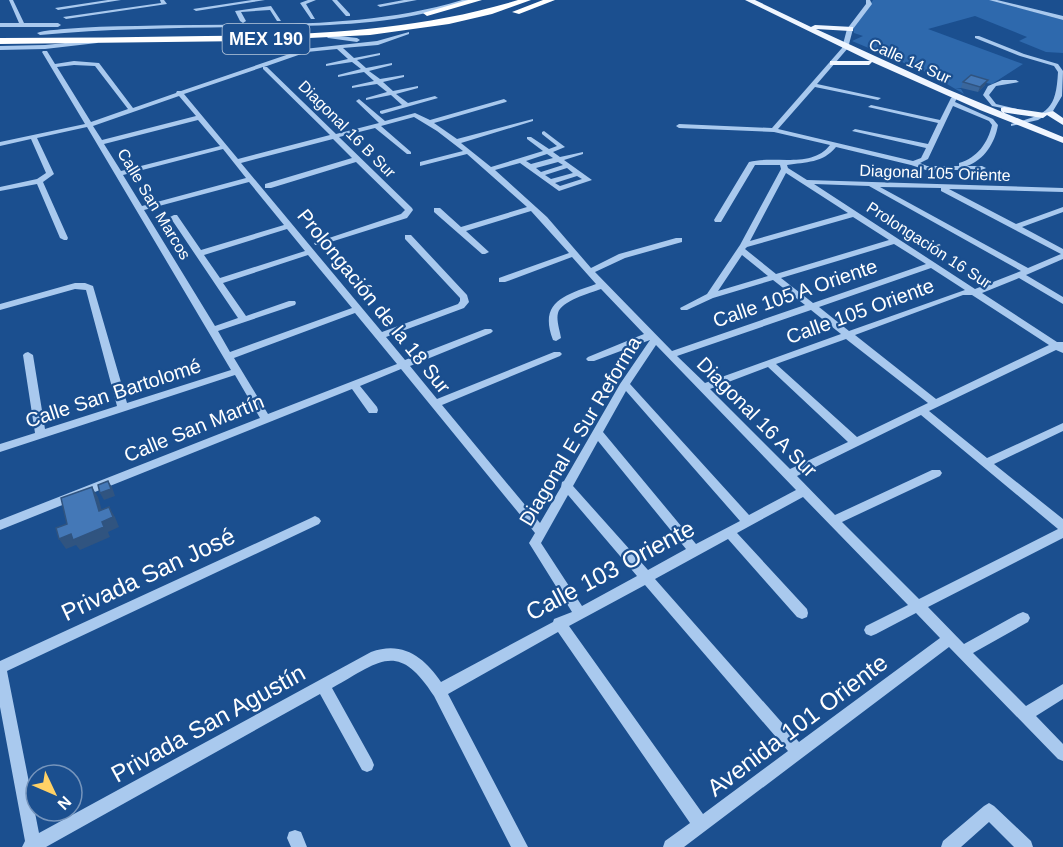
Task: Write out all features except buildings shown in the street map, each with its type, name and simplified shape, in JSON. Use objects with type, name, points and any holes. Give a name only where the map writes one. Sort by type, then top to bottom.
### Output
[{"type":"highway","points":[[323,35],[478,0]]},
{"type":"highway","name":"MEX 190","points":[[0,33],[323,35],[413,22],[468,11],[507,0]]},
{"type":"highway","name":"MEX 190","points":[[0,41],[105,41],[323,35],[457,20],[527,0]]},
{"type":"highway","points":[[323,35],[407,33],[488,20],[551,0]]},
{"type":"main road","points":[[742,0],[779,15]]},
{"type":"main road","name":"Calle 14 Sur","points":[[753,0],[779,15],[996,109],[1019,123],[1063,134]]},
{"type":"main road","name":"Calle 14 Sur","points":[[753,0],[817,28],[885,67],[953,100],[1063,140]]},
{"type":"main road","points":[[765,0],[794,14],[798,19]]},
{"type":"main road","points":[[817,28],[850,29]]},
{"type":"main road","points":[[833,63],[861,62],[885,67]]},
{"type":"main road","points":[[996,109],[1046,114],[1063,122]]},
{"type":"street","points":[[11,0],[22,25]]},
{"type":"street","points":[[58,8],[119,0]]},
{"type":"street","points":[[66,17],[164,4],[162,0]]},
{"type":"street","points":[[192,0],[196,15],[219,25]]},
{"type":"street","points":[[181,26],[196,15],[250,1],[263,0]]},
{"type":"street","points":[[313,18],[303,3],[314,0]]},
{"type":"street","points":[[334,0],[348,15]]},
{"type":"street","points":[[375,0],[385,9],[405,14]]},
{"type":"street","points":[[377,19],[385,9],[416,0]]},
{"type":"street","points":[[40,33],[160,26],[336,23],[377,19],[467,0]]},
{"type":"street","points":[[774,130],[847,44],[850,29],[869,4],[868,0]]},
{"type":"street","points":[[991,0],[1063,18]]},
{"type":"street","points":[[250,1],[255,8]]},
{"type":"street","points":[[243,21],[238,11],[255,8],[271,8],[279,20]]},
{"type":"street","points":[[125,9],[130,20]]},
{"type":"street","points":[[91,14],[94,22]]},
{"type":"street","points":[[1051,15],[1063,14]]},
{"type":"street","points":[[0,25],[147,24],[160,26]]},
{"type":"street","points":[[0,144],[89,125],[306,50],[378,43],[407,33]]},
{"type":"street","points":[[306,50],[323,35],[378,43]]},
{"type":"street","points":[[977,37],[1032,59],[1058,66],[1062,72],[1060,101],[1046,114],[1019,123]]},
{"type":"street","points":[[0,48],[45,47],[105,41]]},
{"type":"street","points":[[337,46],[407,106]]},
{"type":"street","name":"Calle San Marcos","points":[[45,52],[266,419]]},
{"type":"street","points":[[328,65],[378,54]]},
{"type":"street","points":[[54,66],[74,63],[98,64],[131,109]]},
{"type":"street","points":[[340,76],[390,64]]},
{"type":"street","name":"Diagonal 16 B Sur","points":[[266,68],[409,210],[404,216],[318,243]]},
{"type":"street","points":[[354,87],[402,76]]},
{"type":"street","points":[[1016,82],[995,83],[988,88],[986,95],[989,100],[999,106],[1046,114]]},
{"type":"street","points":[[814,85],[878,98]]},
{"type":"street","points":[[368,99],[416,87]]},
{"type":"street","name":"Prolongación de la 18 Sur","points":[[179,93],[402,364],[538,537],[579,612]]},
{"type":"street","points":[[382,112],[435,98]]},
{"type":"street","points":[[916,165],[924,159],[953,100],[994,123],[995,129],[986,147],[971,162],[962,165],[948,165],[924,159]]},
{"type":"street","points":[[359,101],[409,153]]},
{"type":"street","points":[[430,122],[504,101]]},
{"type":"street","points":[[871,107],[942,122]]},
{"type":"street","name":"Diagonal 16 A Sur","points":[[380,124],[418,114],[456,142],[543,218],[589,272],[1063,754]]},
{"type":"street","points":[[100,142],[201,117]]},
{"type":"street","points":[[456,142],[531,120]]},
{"type":"street","points":[[237,162],[380,124]]},
{"type":"street","points":[[679,126],[774,130],[916,165],[982,168]]},
{"type":"street","points":[[855,131],[930,147]]},
{"type":"street","points":[[489,170],[562,146],[544,133]]},
{"type":"street","points":[[0,189],[39,181],[50,174],[33,137]]},
{"type":"street","points":[[521,160],[563,190],[587,181],[529,138]]},
{"type":"street","points":[[718,220],[749,166],[759,162],[784,166],[822,157],[834,145]]},
{"type":"street","points":[[119,174],[225,147]]},
{"type":"street","points":[[423,164],[468,152]]},
{"type":"street","points":[[530,167],[581,153]]},
{"type":"street","points":[[268,186],[357,159]]},
{"type":"street","points":[[540,174],[568,166]]},
{"type":"street","points":[[710,296],[743,248],[784,166]]},
{"type":"street","name":"Prolongación 16 Sur","points":[[784,166],[895,241],[1061,346]]},
{"type":"street","points":[[550,182],[579,173]]},
{"type":"street","points":[[140,209],[251,179]]},
{"type":"street","points":[[39,181],[64,237]]},
{"type":"street","name":"Diagonal 105 Oriente","points":[[805,182],[1063,190]]},
{"type":"street","points":[[869,183],[1025,273],[1063,301]]},
{"type":"street","points":[[941,187],[1063,255]]},
{"type":"street","points":[[460,230],[531,208]]},
{"type":"street","points":[[1015,227],[1063,209]]},
{"type":"street","points":[[437,210],[485,252]]},
{"type":"street","points":[[743,248],[854,214]]},
{"type":"street","points":[[174,217],[244,320]]},
{"type":"street","points":[[198,254],[290,226]]},
{"type":"street","points":[[379,336],[461,306],[465,302],[464,297],[408,237]]},
{"type":"street","points":[[589,272],[622,256],[679,240]]},
{"type":"street","points":[[684,308],[710,296],[777,278],[895,241]]},
{"type":"street","points":[[743,248],[811,306],[935,404]]},
{"type":"street","points":[[218,282],[309,252]]},
{"type":"street","points":[[502,280],[573,254]]},
{"type":"street","name":"Calle 105 Oriente","points":[[702,388],[962,293],[975,292],[1025,273],[1063,255]]},
{"type":"street","name":"Calle 105 A Oriente","points":[[670,355],[932,265]]},
{"type":"street","points":[[556,338],[553,313],[557,306],[602,285]]},
{"type":"street","points":[[0,307],[75,286],[90,288],[123,408]]},
{"type":"street","points":[[213,330],[292,303]]},
{"type":"street","points":[[229,356],[357,309]]},
{"type":"street","name":"Calle San Martín","points":[[0,525],[488,331]]},
{"type":"street","points":[[591,359],[654,336]]},
{"type":"street","name":"Diagonal E Sur Reforma","points":[[538,537],[654,336]]},
{"type":"street","points":[[788,475],[921,410],[1061,346]]},
{"type":"street","points":[[434,404],[557,354]]},
{"type":"street","points":[[28,355],[41,435]]},
{"type":"street","points":[[769,363],[855,442]]},
{"type":"street","name":"Calle San Bartolomé","points":[[0,448],[238,371]]},
{"type":"street","points":[[353,384],[373,410]]},
{"type":"street","points":[[625,384],[747,521]]},
{"type":"street","points":[[921,410],[1063,526]]},
{"type":"street","points":[[986,463],[1063,427]]},
{"type":"street","points":[[597,432],[693,550]]},
{"type":"street","points":[[833,521],[936,473]]},
{"type":"street","points":[[566,485],[798,752]]},
{"type":"street","name":"Calle 103 Oriente","points":[[439,691],[579,612],[804,491]]},
{"type":"street","name":"Privada San José","points":[[0,669],[315,521]]},
{"type":"street","points":[[729,532],[802,613]]},
{"type":"street","points":[[871,630],[916,605],[1063,532]]},
{"type":"street","points":[[963,652],[1023,618]]},
{"type":"street","points":[[559,623],[701,825]]},
{"type":"street","name":"Avenida 101 Oriente","points":[[671,847],[950,639]]},
{"type":"street","name":"Privada San Agustín","points":[[33,846],[376,656],[394,653],[412,659],[423,668],[439,691]]},
{"type":"street","points":[[0,669],[33,846]]},
{"type":"street","points":[[323,685],[367,765]]},
{"type":"street","points":[[439,691],[520,847]]},
{"type":"street","points":[[1025,715],[1063,691]]},
{"type":"street","points":[[949,847],[989,811],[1025,847]]},
{"type":"shaded area","points":[[873,0],[990,0],[1063,20],[1063,53],[1046,52],[1019,41],[1027,37],[975,16],[928,29],[1023,64],[992,84],[969,80],[961,88],[955,88],[961,89],[964,94],[928,73],[852,41],[863,36],[854,33],[853,28]]}]
